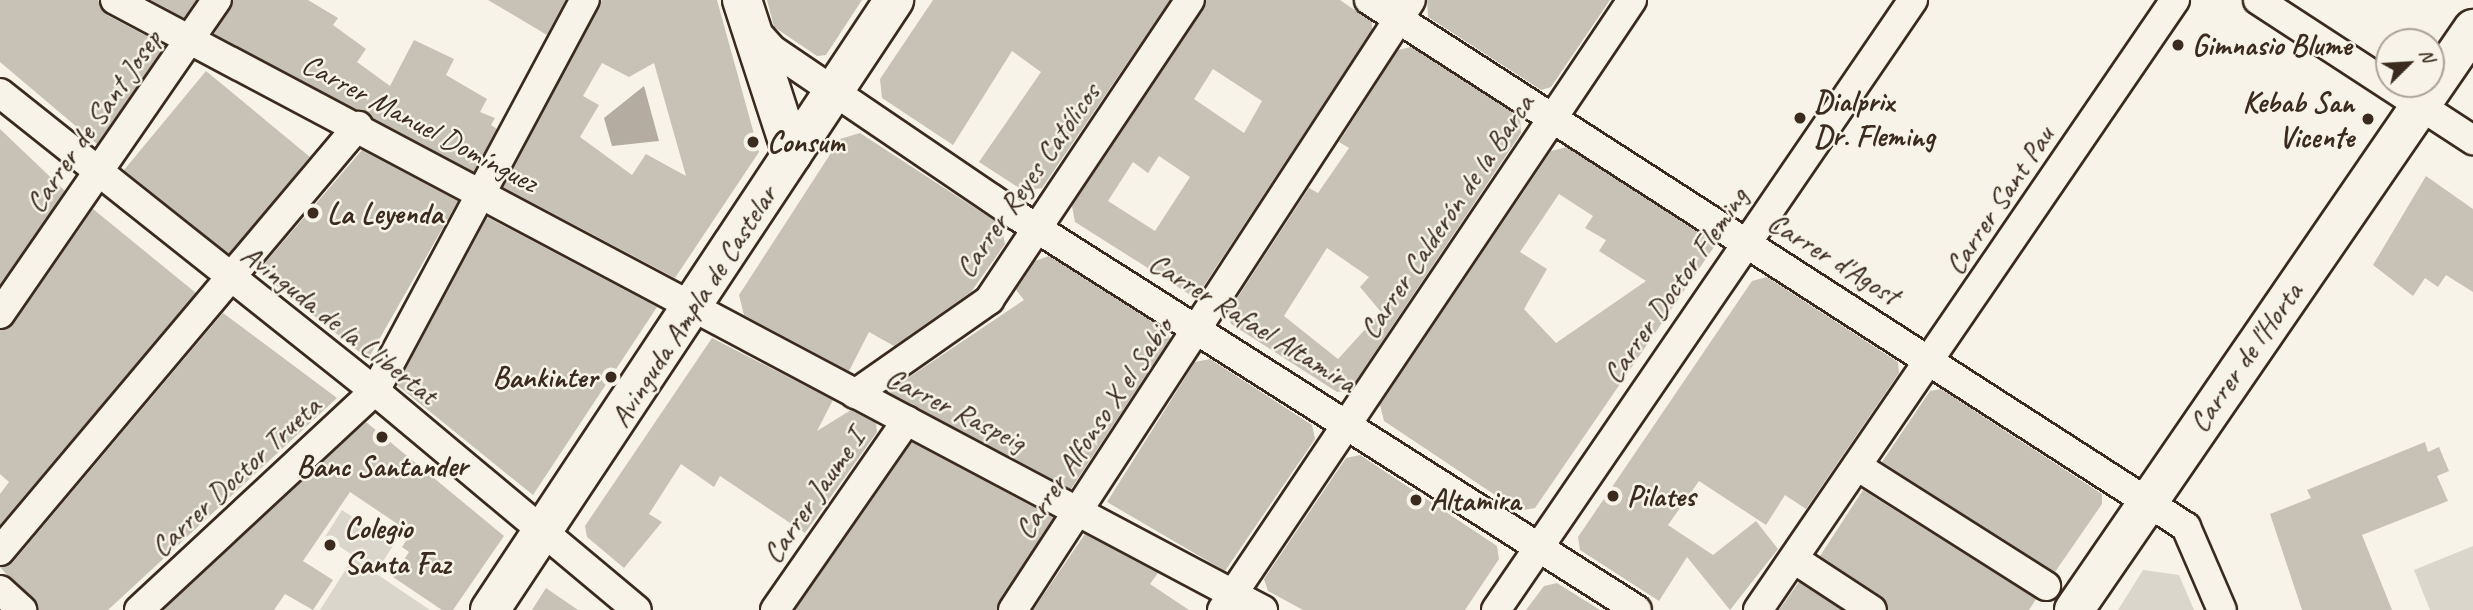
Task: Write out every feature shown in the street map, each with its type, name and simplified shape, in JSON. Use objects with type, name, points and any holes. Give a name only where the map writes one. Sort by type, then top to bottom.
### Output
[{"type":"main road","name":"Avinguda Ampla de Castelar","points":[[490,610],[544,533],[894,0]]},
{"type":"main road","points":[[746,12],[792,154]]},
{"type":"main road","name":"Carrer de l'Horta","points":[[2060,598],[2147,501],[2473,29]]},
{"type":"street","name":"Carrer Manuel Domínguez","points":[[115,0],[358,126],[692,307]]},
{"type":"street","name":"Carrer de Sant Josep","points":[[0,314],[217,0]]},
{"type":"street","name":"Carrer Doctor Trueta","points":[[139,610],[375,391],[585,0]]},
{"type":"street","name":"Carrer Reyes Católicos","points":[[855,394],[989,299],[1190,0]]},
{"type":"street","name":"Carrer d'Agost","points":[[1369,0],[1405,9],[1554,117],[1745,243],[1933,358],[2186,527],[2222,610]]},
{"type":"street","name":"Carrer Calderón de la Barca","points":[[1227,601],[1632,0]]},
{"type":"street","name":"Carrer Doctor Fleming","points":[[1496,610],[1537,545],[1913,0]]},
{"type":"street","name":"Carrer Sant Pau","points":[[1758,610],[1933,358],[2175,0]]},
{"type":"street","points":[[2258,0],[2473,140]]},
{"type":"street","name":"Carrer Alfonso X el Sabio","points":[[1013,610],[1405,9]]},
{"type":"street","name":"Carrer Rafael Altamira","points":[[746,12],[773,50],[1039,228],[1347,420],[1637,610]]},
{"type":"street","name":"Avinguda de la Llibertat","points":[[0,93],[97,176],[375,391],[637,610]]},
{"type":"street","points":[[0,551],[358,126]]},
{"type":"street","name":"Carrer Raspeig","points":[[692,307],[1078,509],[1227,601],[1264,610]]},
{"type":"street","name":"Carrer Jaume I","points":[[775,610],[907,420]]},
{"type":"street","points":[[1857,466],[2060,598]]},
{"type":"street","points":[[1794,559],[1872,610]]},
{"type":"street","points":[[0,590],[22,610]]},
{"type":"shaded area","points":[[644,86],[659,141],[612,146],[604,118]]},
{"type":"shaded area","points":[[342,510],[394,544],[377,571],[325,537]]},
{"type":"shaded area","points":[[2473,546],[2473,610],[2430,610],[2414,570]]},
{"type":"shaded area","points":[[353,558],[430,610],[320,610]]},
{"type":"shaded area","points":[[2143,570],[2179,575],[2194,610],[2118,610]]},
{"type":"building","points":[[0,0],[98,0],[107,15],[165,46],[97,144],[0,62]]},
{"type":"building","points":[[151,0],[197,0],[184,18]]},
{"type":"building","points":[[233,0],[308,0],[338,18],[333,25],[366,49],[357,62],[390,86],[414,40],[454,59],[446,75],[487,99],[480,112],[495,118],[491,125],[497,129],[474,172],[214,34]]},
{"type":"building","points":[[488,0],[566,0],[547,35]]},
{"type":"building","points":[[602,0],[717,0],[759,152],[675,278],[503,187]],"holes":[[[602,63],[629,77],[654,63],[686,176],[646,154],[632,175],[580,137],[599,105],[583,96]]]},
{"type":"building","points":[[767,0],[862,0],[826,55],[817,56],[774,27]]},
{"type":"building","points":[[933,0],[1170,0],[1042,188],[1024,191],[979,162],[1041,72],[1012,51],[953,145],[882,98],[880,79]]},
{"type":"building","points":[[1206,0],[1340,0],[1372,22],[1372,30],[1201,290],[1189,294],[1075,222],[1072,206]],"holes":[[[1213,69],[1262,101],[1244,133],[1194,99]],[[1159,156],[1190,177],[1155,231],[1108,201],[1133,162],[1148,173]]]},
{"type":"building","points":[[1427,0],[1610,0],[1551,87],[1541,90],[1428,17]]},
{"type":"building","points":[[1411,47],[1520,117],[1521,133],[1349,391],[1337,392],[1231,324],[1228,312],[1309,188],[1318,193],[1349,148],[1339,142],[1398,50]],"holes":[[[1327,248],[1369,277],[1360,287],[1381,312],[1338,359],[1284,316]]]},
{"type":"building","points":[[206,71],[310,157],[229,254],[124,170]]},
{"type":"building","points":[[0,129],[65,191],[0,285]]},
{"type":"building","points":[[860,133],[1001,225],[1005,244],[971,292],[894,346],[869,332],[849,371],[744,315],[739,295],[840,139]]},
{"type":"building","points":[[1567,147],[1716,244],[1535,508],[1519,511],[1384,421],[1380,405],[1551,151]],"holes":[[[1559,194],[1593,216],[1585,228],[1606,240],[1599,251],[1646,281],[1556,343],[1524,309],[1547,269],[1520,252]]]},
{"type":"building","points":[[362,150],[458,201],[368,359],[258,271]]},
{"type":"building","points":[[2426,176],[2473,209],[2473,292],[2446,275],[2438,287],[2425,278],[2413,296],[2373,265]]},
{"type":"building","points":[[93,209],[196,293],[0,525],[0,494],[9,482],[0,474],[0,330],[14,323]]},
{"type":"building","points":[[487,217],[657,307],[533,495],[397,385]]},
{"type":"building","points":[[1049,256],[1167,331],[1170,339],[1071,489],[887,392],[1024,300],[1016,290],[1035,261]]},
{"type":"building","points":[[1767,277],[1898,362],[1899,373],[1806,509],[1785,495],[1766,525],[1699,481],[1668,525],[1713,555],[1756,521],[1778,549],[1730,610],[1687,557],[1659,601],[1580,550],[1578,537],[1752,281]]},
{"type":"building","points":[[223,313],[337,398],[108,610],[38,610],[0,567],[13,562]]},
{"type":"building","points":[[712,338],[833,400],[817,431],[851,410],[876,423],[877,432],[805,533],[720,476],[714,487],[681,464],[649,514],[662,522],[624,568],[587,537],[585,526]]},
{"type":"building","points":[[1210,359],[1312,425],[1315,439],[1225,571],[1107,502],[1195,362]]},
{"type":"building","points":[[1941,389],[2102,494],[2102,504],[2055,572],[1882,462],[1930,391]]},
{"type":"building","points":[[366,422],[504,536],[453,610],[442,610],[393,577],[409,552],[402,547],[411,533],[350,492],[303,561],[333,580],[313,610],[285,594],[274,610],[163,610]]},
{"type":"building","points":[[912,442],[1054,518],[997,610],[795,610]]},
{"type":"building","points":[[2425,442],[2428,452],[2439,447],[2449,471],[2437,476],[2448,501],[2362,535],[2392,610],[2302,610],[2270,514],[2311,498],[2307,490]]},
{"type":"building","points":[[1360,455],[1497,546],[1499,559],[1465,610],[1303,610],[1268,591],[1264,579],[1346,458]]},
{"type":"building","points":[[1863,490],[2036,599],[2029,610],[1888,610],[1881,596],[1820,556]]},
{"type":"building","points":[[1085,534],[1158,573],[1150,584],[1189,610],[1033,610]]},
{"type":"building","points":[[1799,582],[1842,610],[1779,610]]},
{"type":"building","points":[[1557,583],[1600,610],[1526,610],[1544,586]]},
{"type":"building","points":[[546,588],[578,610],[532,610]]},
{"type":"place","name":"Gimnasio Blume","points":[[2178,45]]},
{"type":"place","name":"Dialprix Dr. Fleming","points":[[1800,118]]},
{"type":"place","name":"Kebab San Vicente","points":[[2368,119]]},
{"type":"place","name":"Consum","points":[[753,142]]},
{"type":"place","name":"La Leyenda","points":[[313,213]]},
{"type":"place","name":"Bankinter","points":[[611,377]]},
{"type":"place","name":"Banc Santander","points":[[382,437]]},
{"type":"place","name":"Pilates","points":[[1613,496]]},
{"type":"place","name":"Altamira","points":[[1416,500]]},
{"type":"place","name":"Colegio Santa Faz","points":[[330,545]]}]
